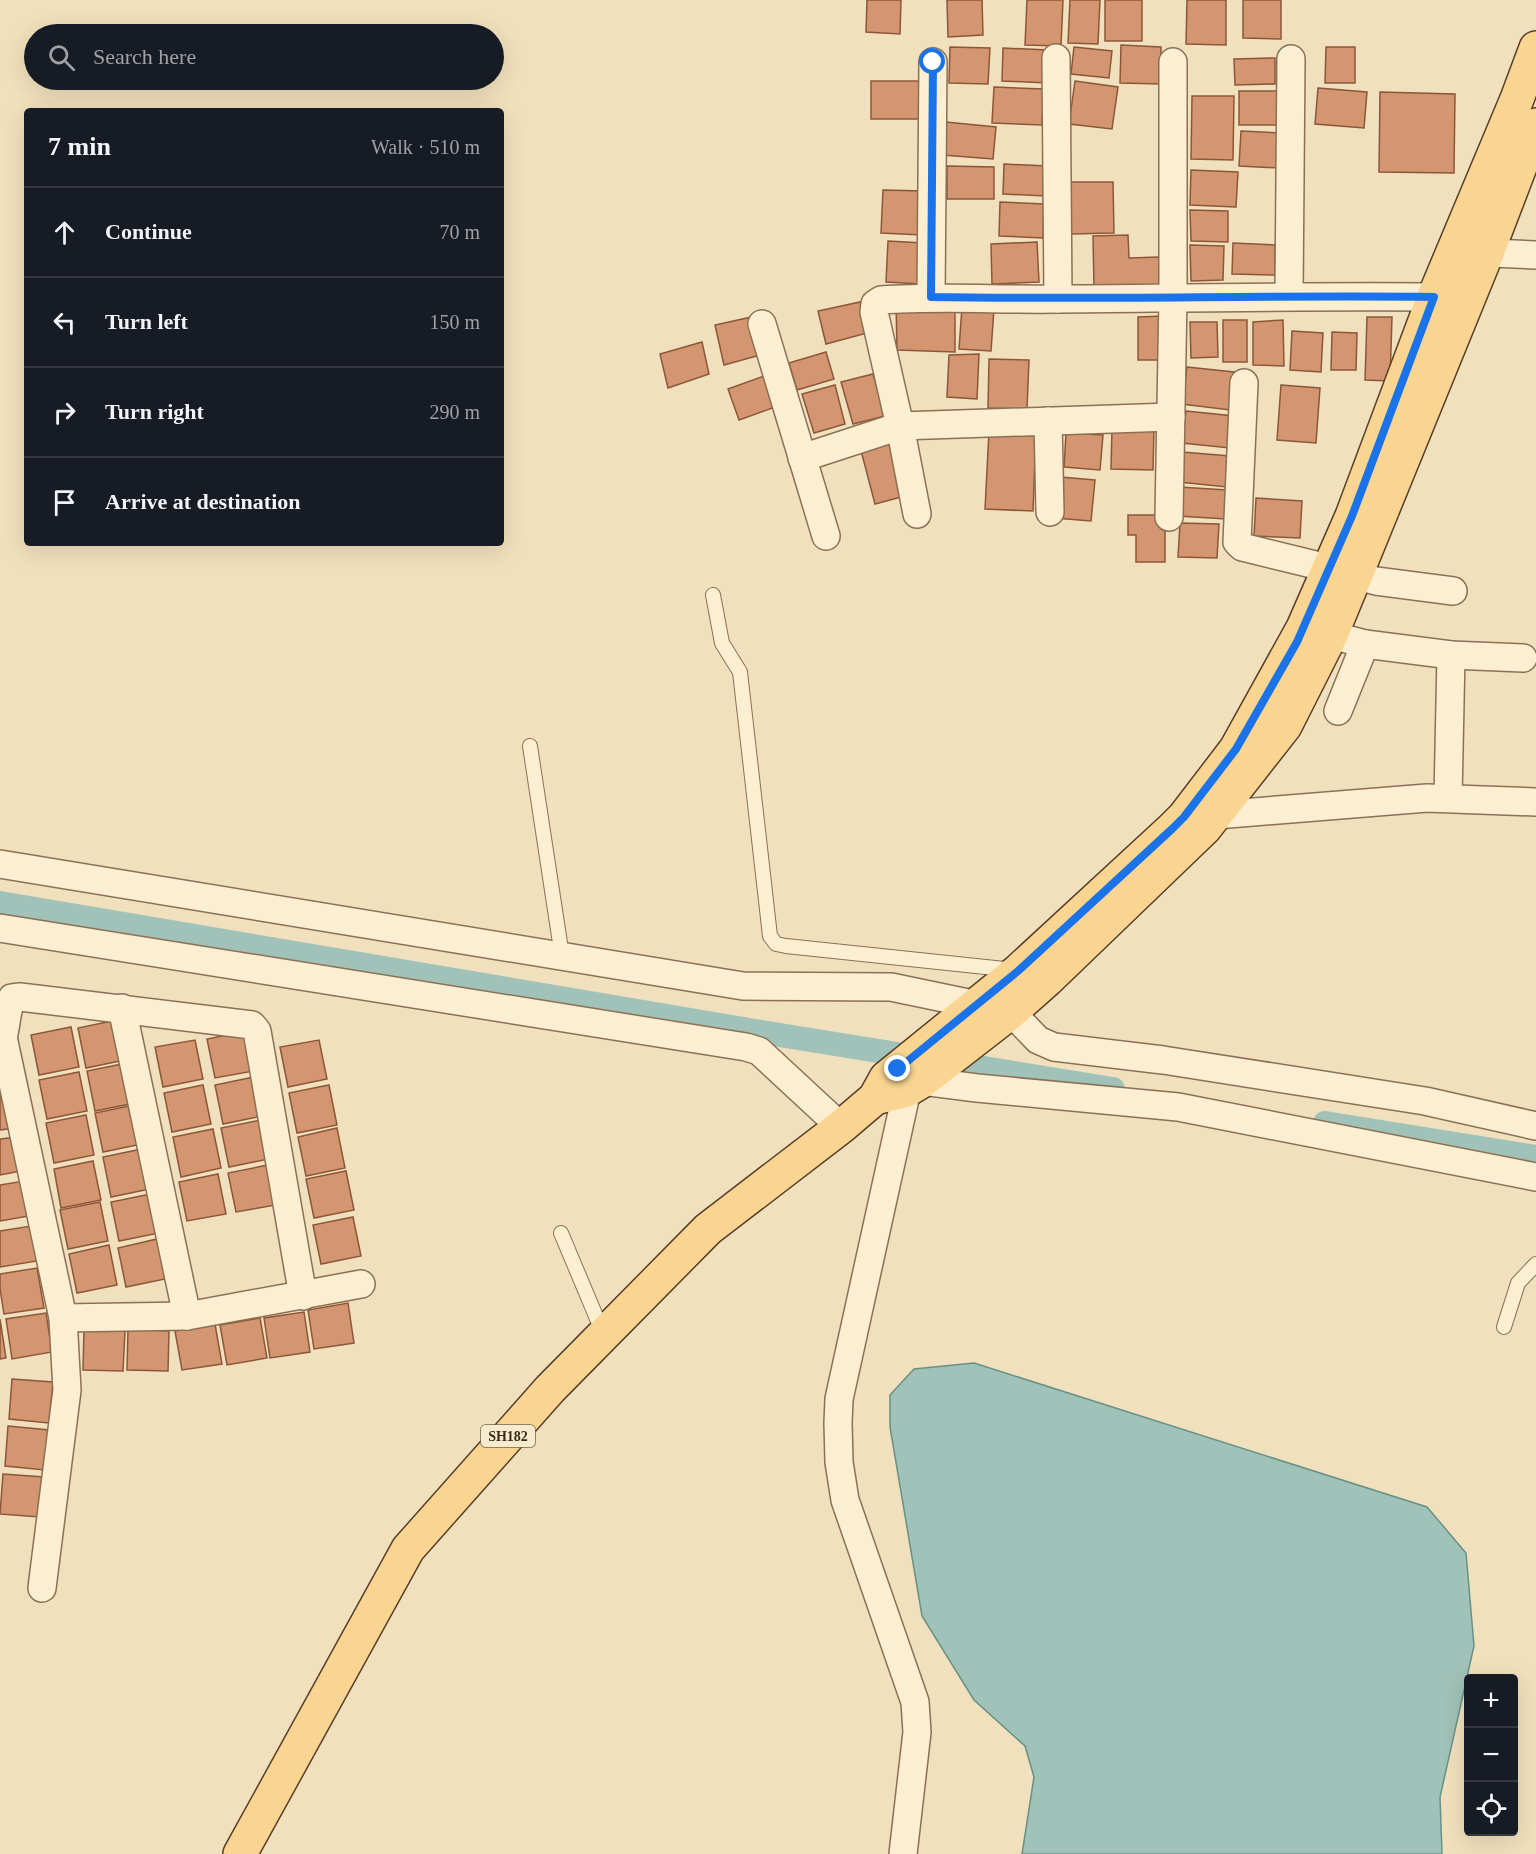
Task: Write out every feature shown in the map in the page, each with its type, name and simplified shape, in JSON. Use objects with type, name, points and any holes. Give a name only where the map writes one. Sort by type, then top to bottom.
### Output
[{"type":"main road","name":"SH182","points":[[1343,570],[1352,516],[1434,297],[1536,48]]},
{"type":"main road","name":"SH182","points":[[916,1077],[941,1032],[1018,971],[1285,726],[1317,631],[1487,253],[1536,125]]},
{"type":"main road","name":"SH182","points":[[240,1854],[408,1549],[550,1389],[708,1229],[841,1127],[875,1098],[916,1077],[979,1036],[1011,1012],[1047,980],[1216,815],[1229,778]]},
{"type":"street","points":[[1056,58],[1058,299]]},
{"type":"street","points":[[1289,296],[1291,59]]},
{"type":"street","points":[[931,297],[933,62]]},
{"type":"street","points":[[1169,517],[1173,297],[1173,62]]},
{"type":"street","points":[[1453,252],[1536,255]]},
{"type":"street","points":[[917,514],[874,312],[875,304],[881,300],[931,297],[1058,299],[1434,297]]},
{"type":"street","points":[[762,324],[826,536]]},
{"type":"street","points":[[1244,383],[1237,542],[1242,547],[1343,570],[1376,581],[1453,591]]},
{"type":"street","points":[[802,458],[900,426],[1171,417]]},
{"type":"street","points":[[1048,421],[1050,512]]},
{"type":"street","points":[[1317,631],[1365,644],[1450,655],[1523,658]]},
{"type":"street","points":[[1338,711],[1365,644]]},
{"type":"street","points":[[1448,798],[1450,655]]},
{"type":"street","points":[[1216,815],[1401,799],[1448,798],[1536,802]]},
{"type":"street","points":[[0,864],[743,986],[891,987],[909,990],[1011,1012],[1038,1040],[1054,1047],[1162,1060],[1425,1101],[1536,1126]]},
{"type":"street","points":[[0,928],[746,1047],[759,1051],[841,1127]]},
{"type":"street","points":[[42,1588],[67,1390],[63,1318],[2,1038],[8,1006],[12,999],[20,997],[122,1008],[252,1025],[257,1031],[303,1296]]},
{"type":"street","points":[[122,1008],[187,1316]]},
{"type":"street","points":[[903,1854],[917,1732],[915,1702],[845,1500],[839,1462],[838,1423],[839,1399],[916,1077],[977,1088],[1178,1107],[1536,1177]]},
{"type":"street","points":[[63,1318],[187,1316],[361,1284]]},
{"type":"lane","points":[[712,595],[722,643],[740,672],[770,936],[776,944],[1018,971]]},
{"type":"lane","points":[[530,746],[562,956]]},
{"type":"lane","points":[[561,1233],[603,1335]]},
{"type":"lane","points":[[1504,1327],[1518,1283],[1536,1264]]},
{"type":"water","points":[[974,1363],[1427,1507],[1466,1553],[1474,1646],[1468,1674],[1464,1674],[1464,1690],[1440,1797],[1442,1854],[1022,1854],[1034,1777],[1025,1746],[974,1700],[922,1616],[890,1427],[890,1395],[914,1369]]},
{"type":"building","points":[[867,0],[901,0],[900,34],[866,32]]},
{"type":"building","points":[[947,0],[982,0],[983,35],[948,37]]},
{"type":"building","points":[[1027,0],[1063,0],[1061,46],[1025,45]]},
{"type":"building","points":[[1070,0],[1100,0],[1098,44],[1068,43]]},
{"type":"building","points":[[1105,0],[1142,0],[1142,41],[1105,41]]},
{"type":"building","points":[[1187,0],[1226,0],[1226,45],[1186,44]]},
{"type":"building","points":[[1243,0],[1281,0],[1281,39],[1243,38]]},
{"type":"building","points":[[1121,45],[1161,47],[1160,84],[1120,83]]},
{"type":"building","points":[[950,47],[990,48],[988,84],[949,83]]},
{"type":"building","points":[[1074,47],[1112,51],[1109,78],[1071,74]]},
{"type":"building","points":[[1326,47],[1355,47],[1355,83],[1325,83]]},
{"type":"building","points":[[1003,48],[1048,50],[1047,83],[1002,81]]},
{"type":"building","points":[[1275,58],[1275,84],[1235,85],[1234,59]]},
{"type":"building","points":[[871,81],[922,81],[922,119],[871,119]]},
{"type":"building","points":[[1075,81],[1118,87],[1112,129],[1069,124]]},
{"type":"building","points":[[994,87],[1044,89],[1042,125],[992,123]]},
{"type":"building","points":[[1318,88],[1367,92],[1364,128],[1315,124]]},
{"type":"building","points":[[1239,91],[1280,91],[1280,125],[1239,125]]},
{"type":"building","points":[[1380,92],[1455,94],[1454,173],[1379,172]]},
{"type":"building","points":[[1192,96],[1234,96],[1233,160],[1191,159]]},
{"type":"building","points":[[946,122],[996,127],[993,159],[943,155]]},
{"type":"building","points":[[1241,131],[1281,133],[1279,168],[1239,166]]},
{"type":"building","points":[[1004,164],[1047,166],[1045,196],[1003,194]]},
{"type":"building","points":[[947,166],[994,167],[994,199],[947,199]]},
{"type":"building","points":[[1191,170],[1238,172],[1236,207],[1190,205]]},
{"type":"building","points":[[1069,182],[1113,182],[1114,233],[1071,234]]},
{"type":"building","points":[[883,190],[924,191],[922,235],[881,233]]},
{"type":"building","points":[[1000,202],[1044,204],[1043,238],[999,236]]},
{"type":"building","points":[[1190,210],[1228,211],[1228,242],[1191,241]]},
{"type":"building","points":[[1128,235],[1129,258],[1159,257],[1160,287],[1094,289],[1093,236]]},
{"type":"building","points":[[888,241],[923,243],[921,284],[886,282]]},
{"type":"building","points":[[1037,242],[1039,282],[992,284],[991,244]]},
{"type":"building","points":[[1233,243],[1275,245],[1275,275],[1232,274]]},
{"type":"building","points":[[1190,245],[1224,246],[1223,280],[1191,281]]},
{"type":"building","points":[[860,302],[867,333],[826,344],[818,311]]},
{"type":"building","points":[[896,303],[955,303],[955,352],[897,350]]},
{"type":"building","points":[[962,307],[994,309],[991,351],[959,349]]},
{"type":"building","points":[[756,316],[764,354],[724,365],[715,325]]},
{"type":"building","points":[[1164,316],[1165,360],[1138,360],[1138,317]]},
{"type":"building","points":[[1367,317],[1392,317],[1390,381],[1365,380]]},
{"type":"building","points":[[1223,320],[1247,320],[1247,362],[1223,362]]},
{"type":"building","points":[[1283,320],[1284,366],[1253,365],[1253,322]]},
{"type":"building","points":[[1190,322],[1217,322],[1218,357],[1191,358]]},
{"type":"building","points":[[1292,331],[1323,333],[1321,372],[1290,370]]},
{"type":"building","points":[[1332,332],[1357,333],[1356,370],[1331,370]]},
{"type":"building","points":[[702,342],[709,374],[668,388],[660,354]]},
{"type":"building","points":[[826,352],[834,379],[797,390],[789,363]]},
{"type":"building","points":[[979,354],[977,399],[947,397],[949,355]]},
{"type":"building","points":[[989,359],[1029,360],[1027,409],[988,408]]},
{"type":"building","points":[[1187,367],[1234,372],[1230,410],[1182,404]]},
{"type":"building","points":[[873,374],[885,416],[853,424],[841,382]]},
{"type":"building","points":[[764,376],[775,407],[739,420],[728,389]]},
{"type":"building","points":[[835,385],[845,424],[814,433],[802,394]]},
{"type":"building","points":[[1281,385],[1320,388],[1316,443],[1277,440]]},
{"type":"building","points":[[1186,411],[1234,416],[1230,448],[1182,443]]},
{"type":"building","points":[[1112,428],[1154,429],[1153,470],[1111,469]]},
{"type":"building","points":[[989,431],[1036,433],[1033,511],[985,509]]},
{"type":"building","points":[[1066,433],[1103,435],[1100,470],[1064,467]]},
{"type":"building","points":[[889,436],[905,496],[875,504],[859,443]]},
{"type":"building","points":[[1182,452],[1230,456],[1227,487],[1179,482]]},
{"type":"building","points":[[1060,477],[1095,480],[1091,521],[1055,518]]},
{"type":"building","points":[[1179,487],[1227,490],[1226,519],[1178,516]]},
{"type":"building","points":[[1256,498],[1302,501],[1300,538],[1254,536]]},
{"type":"building","points":[[1128,515],[1165,515],[1165,562],[1136,562],[1136,535],[1128,535]]},
{"type":"building","points":[[1180,523],[1219,524],[1217,558],[1178,557]]},
{"type":"building","points":[[117,1020],[125,1060],[86,1068],[78,1028]]},
{"type":"building","points":[[71,1027],[79,1067],[39,1075],[31,1035]]},
{"type":"building","points":[[247,1031],[254,1071],[215,1078],[207,1039]]},
{"type":"building","points":[[195,1040],[203,1079],[163,1087],[155,1047]]},
{"type":"building","points":[[319,1040],[327,1079],[288,1087],[280,1047]]},
{"type":"building","points":[[127,1063],[135,1103],[95,1111],[87,1071]]},
{"type":"building","points":[[79,1072],[87,1111],[47,1119],[39,1080]]},
{"type":"building","points":[[254,1077],[262,1116],[223,1124],[215,1085]]},
{"type":"building","points":[[203,1085],[211,1124],[172,1132],[164,1093]]},
{"type":"building","points":[[329,1085],[337,1125],[297,1133],[289,1093]]},
{"type":"building","points":[[9,1093],[15,1128],[0,1130],[0,1094]]},
{"type":"building","points":[[134,1105],[142,1144],[103,1152],[95,1113]]},
{"type":"building","points":[[86,1115],[94,1155],[54,1163],[46,1123]]},
{"type":"building","points":[[261,1120],[269,1159],[229,1167],[221,1128]]},
{"type":"building","points":[[337,1128],[345,1168],[306,1176],[298,1137]]},
{"type":"building","points":[[213,1129],[221,1168],[181,1177],[173,1137]]},
{"type":"building","points":[[16,1137],[21,1171],[0,1175],[0,1139]]},
{"type":"building","points":[[142,1149],[150,1189],[111,1197],[103,1157]]},
{"type":"building","points":[[93,1161],[101,1200],[61,1208],[54,1169]]},
{"type":"building","points":[[268,1165],[276,1205],[236,1212],[228,1173]]},
{"type":"building","points":[[346,1171],[354,1210],[314,1218],[306,1179]]},
{"type":"building","points":[[218,1174],[226,1214],[187,1221],[179,1182]]},
{"type":"building","points":[[24,1181],[29,1216],[0,1221],[0,1185]]},
{"type":"building","points":[[151,1194],[159,1233],[119,1241],[111,1202]]},
{"type":"building","points":[[100,1202],[108,1241],[68,1249],[60,1210]]},
{"type":"building","points":[[353,1217],[361,1256],[321,1264],[313,1225]]},
{"type":"building","points":[[31,1226],[37,1261],[0,1267],[0,1231]]},
{"type":"building","points":[[157,1239],[165,1279],[126,1287],[118,1248]]},
{"type":"building","points":[[109,1245],[117,1285],[77,1293],[69,1254]]},
{"type":"building","points":[[37,1268],[44,1308],[4,1314],[0,1274]]},
{"type":"building","points":[[348,1303],[354,1343],[314,1349],[308,1310]]},
{"type":"building","points":[[304,1312],[310,1352],[270,1358],[264,1318]]},
{"type":"building","points":[[46,1313],[52,1352],[12,1359],[6,1319]]},
{"type":"building","points":[[260,1318],[267,1358],[227,1365],[220,1325]]},
{"type":"building","points":[[0,1319],[6,1358],[0,1359]]},
{"type":"building","points":[[215,1324],[222,1364],[182,1370],[175,1331]]},
{"type":"building","points":[[84,1329],[125,1331],[123,1371],[83,1370]]},
{"type":"building","points":[[128,1329],[169,1331],[168,1371],[127,1370]]},
{"type":"building","points":[[12,1379],[53,1382],[49,1423],[9,1419]]},
{"type":"building","points":[[8,1426],[49,1430],[45,1470],[5,1466]]},
{"type":"building","points":[[3,1474],[44,1477],[40,1517],[0,1514]]},
{"type":"waterway","points":[[0,903],[755,1031],[1113,1089]]},
{"type":"waterway","points":[[1325,1123],[1536,1157]]},
{"type":"route","points":[[898,1069],[1018,971],[1172,829],[1184,817],[1236,749],[1297,642],[1352,516],[1434,297],[1058,299],[931,297],[933,62]]}]
